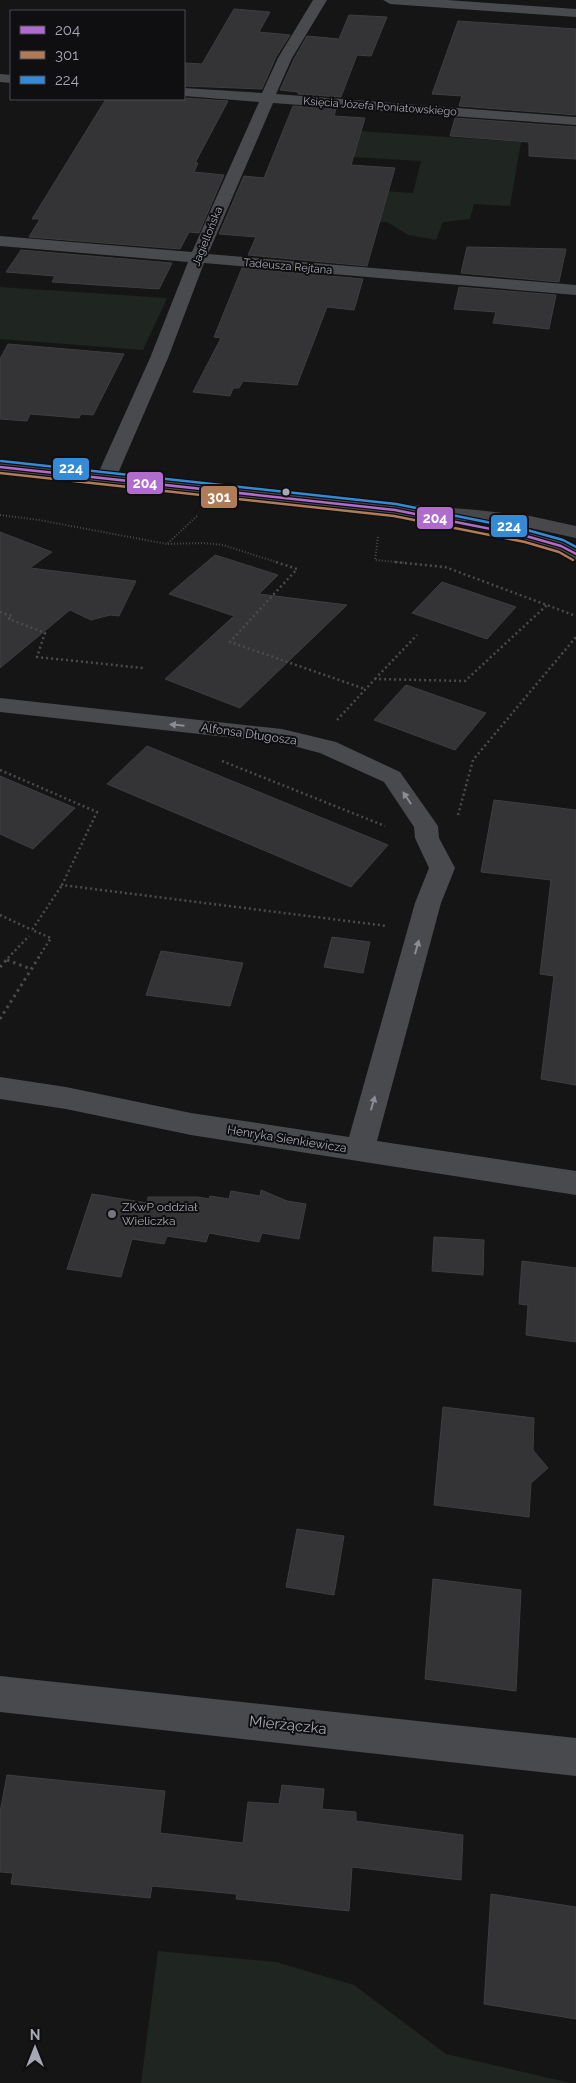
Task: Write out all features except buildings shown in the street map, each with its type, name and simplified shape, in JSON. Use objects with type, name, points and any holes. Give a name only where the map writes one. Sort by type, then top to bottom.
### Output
[{"type":"main road","points":[[0,467],[395,510],[515,520],[576,532]]},
{"type":"main road","points":[[395,510],[526,536],[561,546],[576,554]]},
{"type":"street","name":"Jagiellońska","points":[[106,478],[159,358],[182,295],[232,176],[269,98],[285,58],[320,0]]},
{"type":"street","points":[[390,0],[576,13]]},
{"type":"street","name":"Księcia Józefa Poniatowskiego","points":[[185,92],[576,121]]},
{"type":"street","name":"Tadeusza Rejtana","points":[[0,241],[576,290]]},
{"type":"street","name":"Alfonsa Długosza","points":[[0,705],[282,736],[328,747],[392,777],[426,826],[427,838],[442,868],[428,904],[360,1150]]},
{"type":"street","name":"Henryka Sienkiewicza","points":[[0,1088],[66,1098],[190,1124],[576,1183]]},
{"type":"street","name":"Mierżączka","points":[[0,1694],[576,1757]]},
{"type":"path","points":[[167,544],[202,512]]},
{"type":"path","points":[[0,515],[39,520],[167,544],[223,545],[297,570],[230,642],[365,690]]},
{"type":"path","points":[[379,531],[374,560],[445,567],[576,616]]},
{"type":"path","points":[[375,679],[465,681],[547,605]]},
{"type":"path","points":[[0,612],[12,616],[9,619],[45,633],[37,657],[143,668]]},
{"type":"path","points":[[314,744],[417,634]]},
{"type":"path","points":[[473,760],[576,637]]},
{"type":"path","points":[[216,758],[399,832],[427,838]]},
{"type":"path","points":[[0,770],[97,812],[62,885],[32,930]]},
{"type":"path","points":[[62,885],[422,931]]},
{"type":"path","points":[[0,915],[51,938],[0,1018]]},
{"type":"path","points":[[0,967],[29,936]]},
{"type":"path","points":[[7,960],[31,969]]},
{"type":"shaded area","points":[[328,129],[521,142],[510,206],[474,204],[470,219],[443,222],[436,240],[408,235],[387,222],[365,221],[370,190],[413,193],[421,161],[316,155]]},
{"type":"shaded area","points":[[0,287],[167,298],[143,350],[0,339]]},
{"type":"shaded area","points":[[158,1951],[276,1962],[354,1985],[446,2054],[571,2083],[141,2083]]},
{"type":"transit line","name":"224","points":[[1,461],[396,504],[527,530],[563,540],[576,547]]},
{"type":"transit line","name":"204","points":[[0,467],[395,510],[526,536],[561,546],[576,554]]},
{"type":"transit line","name":"301","points":[[0,473],[394,516],[525,542],[559,552],[573,560]]},
{"type":"place","name":"ZKwP oddział Wieliczka","points":[[112,1214]]}]
